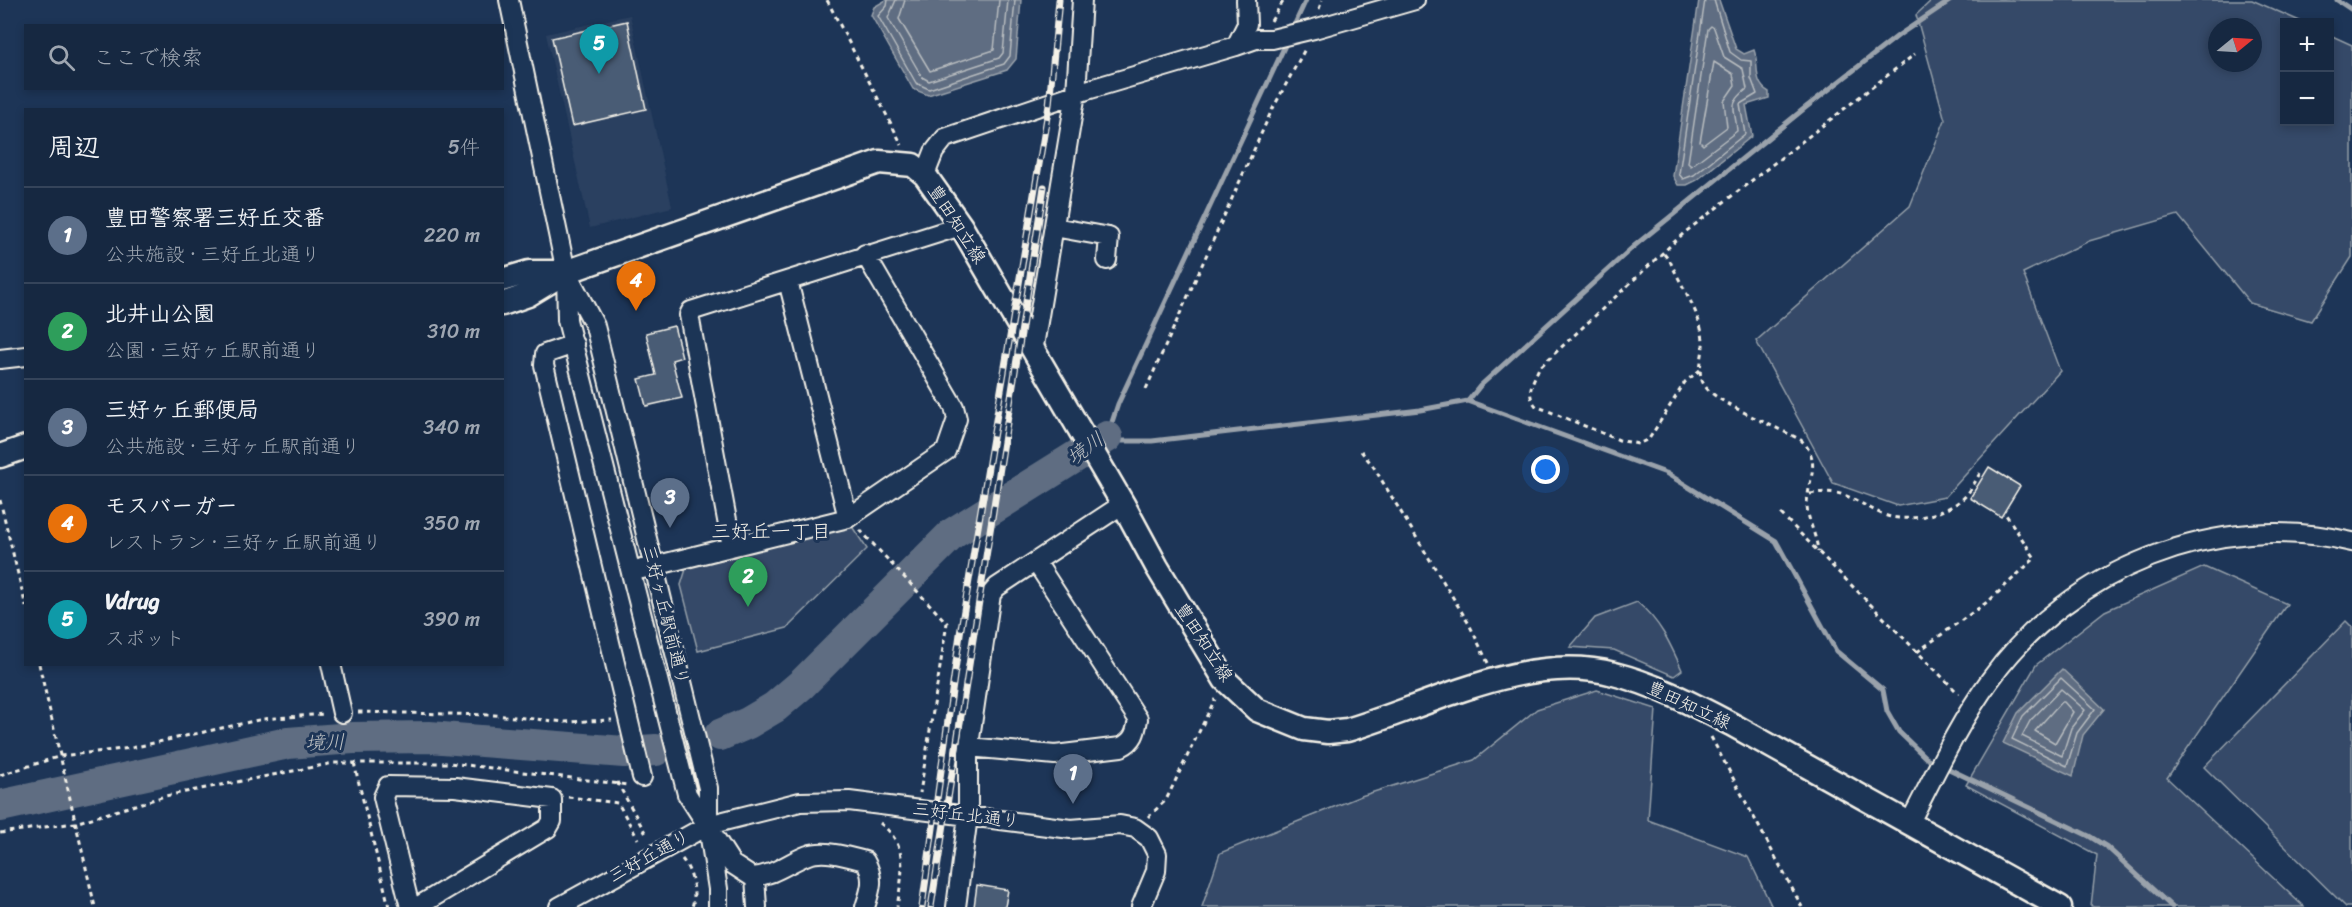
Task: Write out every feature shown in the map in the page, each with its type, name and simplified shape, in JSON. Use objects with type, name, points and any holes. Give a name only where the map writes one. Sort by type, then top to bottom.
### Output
[{"type":"main road","points":[[504,303],[528,295],[566,272],[879,162],[919,170]]},
{"type":"main road","name":"豊田知立線","points":[[919,170],[961,226],[1087,446],[1123,504],[1157,567],[1225,680],[1257,710],[1304,729],[1328,732],[1347,730],[1380,720],[1494,680],[1553,668],[1590,670],[1637,681],[1731,724],[2060,907]]},
{"type":"main road","points":[[504,279],[529,272],[566,272]]},
{"type":"main road","points":[[0,456],[24,448]]},
{"type":"street","points":[[509,0],[566,272],[567,320],[687,794],[732,864],[739,871],[755,877],[770,875],[810,854],[825,853],[865,861],[871,873],[872,885],[865,907]]},
{"type":"street","points":[[1033,352],[1076,93],[1082,0]]},
{"type":"street","points":[[1236,46],[1247,24],[1246,0]]},
{"type":"street","points":[[919,170],[945,138],[1076,93],[1256,39],[1272,39],[1415,0]]},
{"type":"street","points":[[732,547],[689,315],[691,310],[961,226]]},
{"type":"street","points":[[1054,228],[1109,237],[1107,260]]},
{"type":"street","points":[[632,572],[848,518],[946,452],[957,419],[954,407],[865,254]]},
{"type":"street","name":"三好ヶ丘駅前通り","points":[[566,272],[596,326],[708,788],[708,825],[718,889],[718,907]]},
{"type":"street","points":[[788,281],[848,518]]},
{"type":"street","points":[[574,344],[549,351],[545,354],[544,365],[642,777]]},
{"type":"street","points":[[0,359],[24,356]]},
{"type":"street","points":[[956,907],[968,816],[969,747],[991,594],[996,587],[1123,504]]},
{"type":"street","points":[[1909,824],[1989,681],[2018,646],[2046,618],[2089,587],[2134,563],[2190,544],[2251,533],[2310,532],[2352,542]]},
{"type":"street","points":[[969,747],[1054,755],[1121,747],[1130,743],[1136,732],[1138,718],[1036,562]]},
{"type":"street","points":[[331,666],[342,713]]},
{"type":"street","points":[[410,907],[383,797],[388,786],[455,787],[552,799],[552,820],[548,828],[417,907]]},
{"type":"street","name":"三好丘北通り","points":[[708,825],[800,802],[849,801],[1071,829],[1120,825],[1136,828]]},
{"type":"street","name":"三好丘通り","points":[[559,907],[708,825]]},
{"type":"street","points":[[1136,828],[1149,838],[1157,854],[1156,871],[1141,907]]},
{"type":"street","points":[[755,877],[757,907]]},
{"type":"path","points":[[827,0],[919,170]]},
{"type":"path","points":[[1146,389],[1322,0]]},
{"type":"path","points":[[1700,370],[1685,382],[1649,439],[1638,444],[1619,440],[1536,406],[1531,400],[1530,391],[1539,368],[1684,233],[1915,54]]},
{"type":"path","points":[[1664,254],[1670,261],[1698,320],[1703,342],[1700,370],[1704,386],[1717,399],[1801,440],[1809,447],[1814,474],[1807,504],[1818,552]]},
{"type":"path","points":[[1362,451],[1469,624],[1494,680]]},
{"type":"path","points":[[1810,494],[1829,490],[1856,499],[1885,515],[1912,518],[1936,513],[1962,500],[1982,470]]},
{"type":"path","points":[[0,500],[24,599]]},
{"type":"path","points":[[1917,652],[1990,600],[2035,558],[2004,512]]},
{"type":"path","points":[[1781,514],[1972,708]]},
{"type":"path","points":[[873,543],[947,622],[917,809]]},
{"type":"path","points":[[39,666],[95,907]]},
{"type":"path","points":[[1136,828],[1166,800],[1225,680]]},
{"type":"path","points":[[0,775],[61,756],[131,748],[263,719],[342,713],[483,715],[565,722],[629,718]]},
{"type":"path","points":[[1711,737],[1802,907]]},
{"type":"path","points":[[354,762],[388,907]]},
{"type":"path","points":[[617,782],[646,834]]},
{"type":"path","points":[[0,833],[75,823],[165,796]]},
{"type":"path","points":[[552,799],[560,796],[618,803],[638,839]]},
{"type":"path","points":[[679,856],[690,868],[694,900],[692,907]]},
{"type":"shaded area","points":[[1932,0],[2252,0],[2293,18],[2280,18],[2280,126],[2334,126],[2334,37],[2352,45],[2352,257],[2311,321],[2250,303],[2178,215],[2089,241],[2023,273],[2060,371],[1945,497],[1898,506],[1833,483],[1756,341],[1910,206],[1945,120],[1916,15]]},
{"type":"shaded area","points":[[630,15],[672,207],[590,228],[546,34]]},
{"type":"shaded area","points":[[851,525],[867,549],[787,628],[698,651],[681,585],[687,566]]},
{"type":"shaded area","points":[[2204,567],[2287,604],[2167,778],[2304,907],[2094,907],[2091,906],[2097,855],[1966,785],[2036,665],[2105,611]]},
{"type":"shaded area","points":[[1637,602],[1664,633],[1673,651],[1682,670],[1674,676],[1614,650],[1570,647],[1595,618]]},
{"type":"shaded area","points":[[2346,621],[2352,627],[2352,907],[2346,907],[2204,767]]},
{"type":"shaded area","points":[[1597,690],[1656,709],[1648,820],[1748,857],[1772,907],[1202,907],[1220,853],[1361,796],[1474,760],[1537,709]]},
{"type":"water","points":[[886,0],[1021,0],[1016,59],[1007,70],[928,95],[913,89],[871,15],[874,7]]},
{"type":"water","points":[[1699,0],[1719,0],[1736,49],[1744,54],[1754,50],[1758,79],[1769,92],[1769,98],[1746,105],[1752,136],[1697,180],[1687,185],[1678,185],[1673,176]]},
{"type":"water","points":[[2062,669],[2104,709],[2083,735],[2073,776],[2003,743],[2018,713]]},
{"type":"building","points":[[627,21],[646,109],[572,126],[552,38]]},
{"type":"building","points":[[674,326],[682,357],[672,360],[682,398],[646,406],[639,379],[656,375],[646,333]]},
{"type":"building","points":[[1989,467],[2020,486],[2001,517],[1970,498]]},
{"type":"building","points":[[977,885],[1008,890],[1005,907],[974,907]]},
{"type":"waterway","name":"境川","points":[[1293,28],[1306,0]]},
{"type":"waterway","points":[[1468,401],[1480,386],[1633,247],[1805,108],[1899,35],[1951,0]]},
{"type":"waterway","points":[[2337,0],[2352,10]]},
{"type":"waterway","points":[[1288,39],[1118,404],[1107,437],[1119,441],[1152,441],[1420,410],[1468,401],[1666,473],[1776,541],[1836,651],[1883,690],[1887,711],[1899,732],[1926,758],[2089,836],[2107,847],[2172,907]]},
{"type":"waterway","name":"境川","points":[[720,735],[748,723],[775,707],[802,684],[952,534],[1107,437]]},
{"type":"waterway","name":"境川","points":[[0,806],[288,743],[353,738],[429,737],[624,752],[656,750]]},
{"type":"railway","points":[[922,907],[960,634],[1049,105],[1059,0]]},
{"type":"railway","points":[[931,907],[1044,187]]},
{"type":"place","name":"Vdrug","points":[[599,74]]},
{"type":"place","name":"モスバーガー","points":[[636,311]]},
{"type":"place","name":"三好ヶ丘郵便局","points":[[670,528]]},
{"type":"place","name":"北井山公園","points":[[748,607]]},
{"type":"place","name":"豊田警察署三好丘交番","points":[[1073,804]]},
{"type":"district","name":"三好丘一丁目","points":[[771,531]]}]
